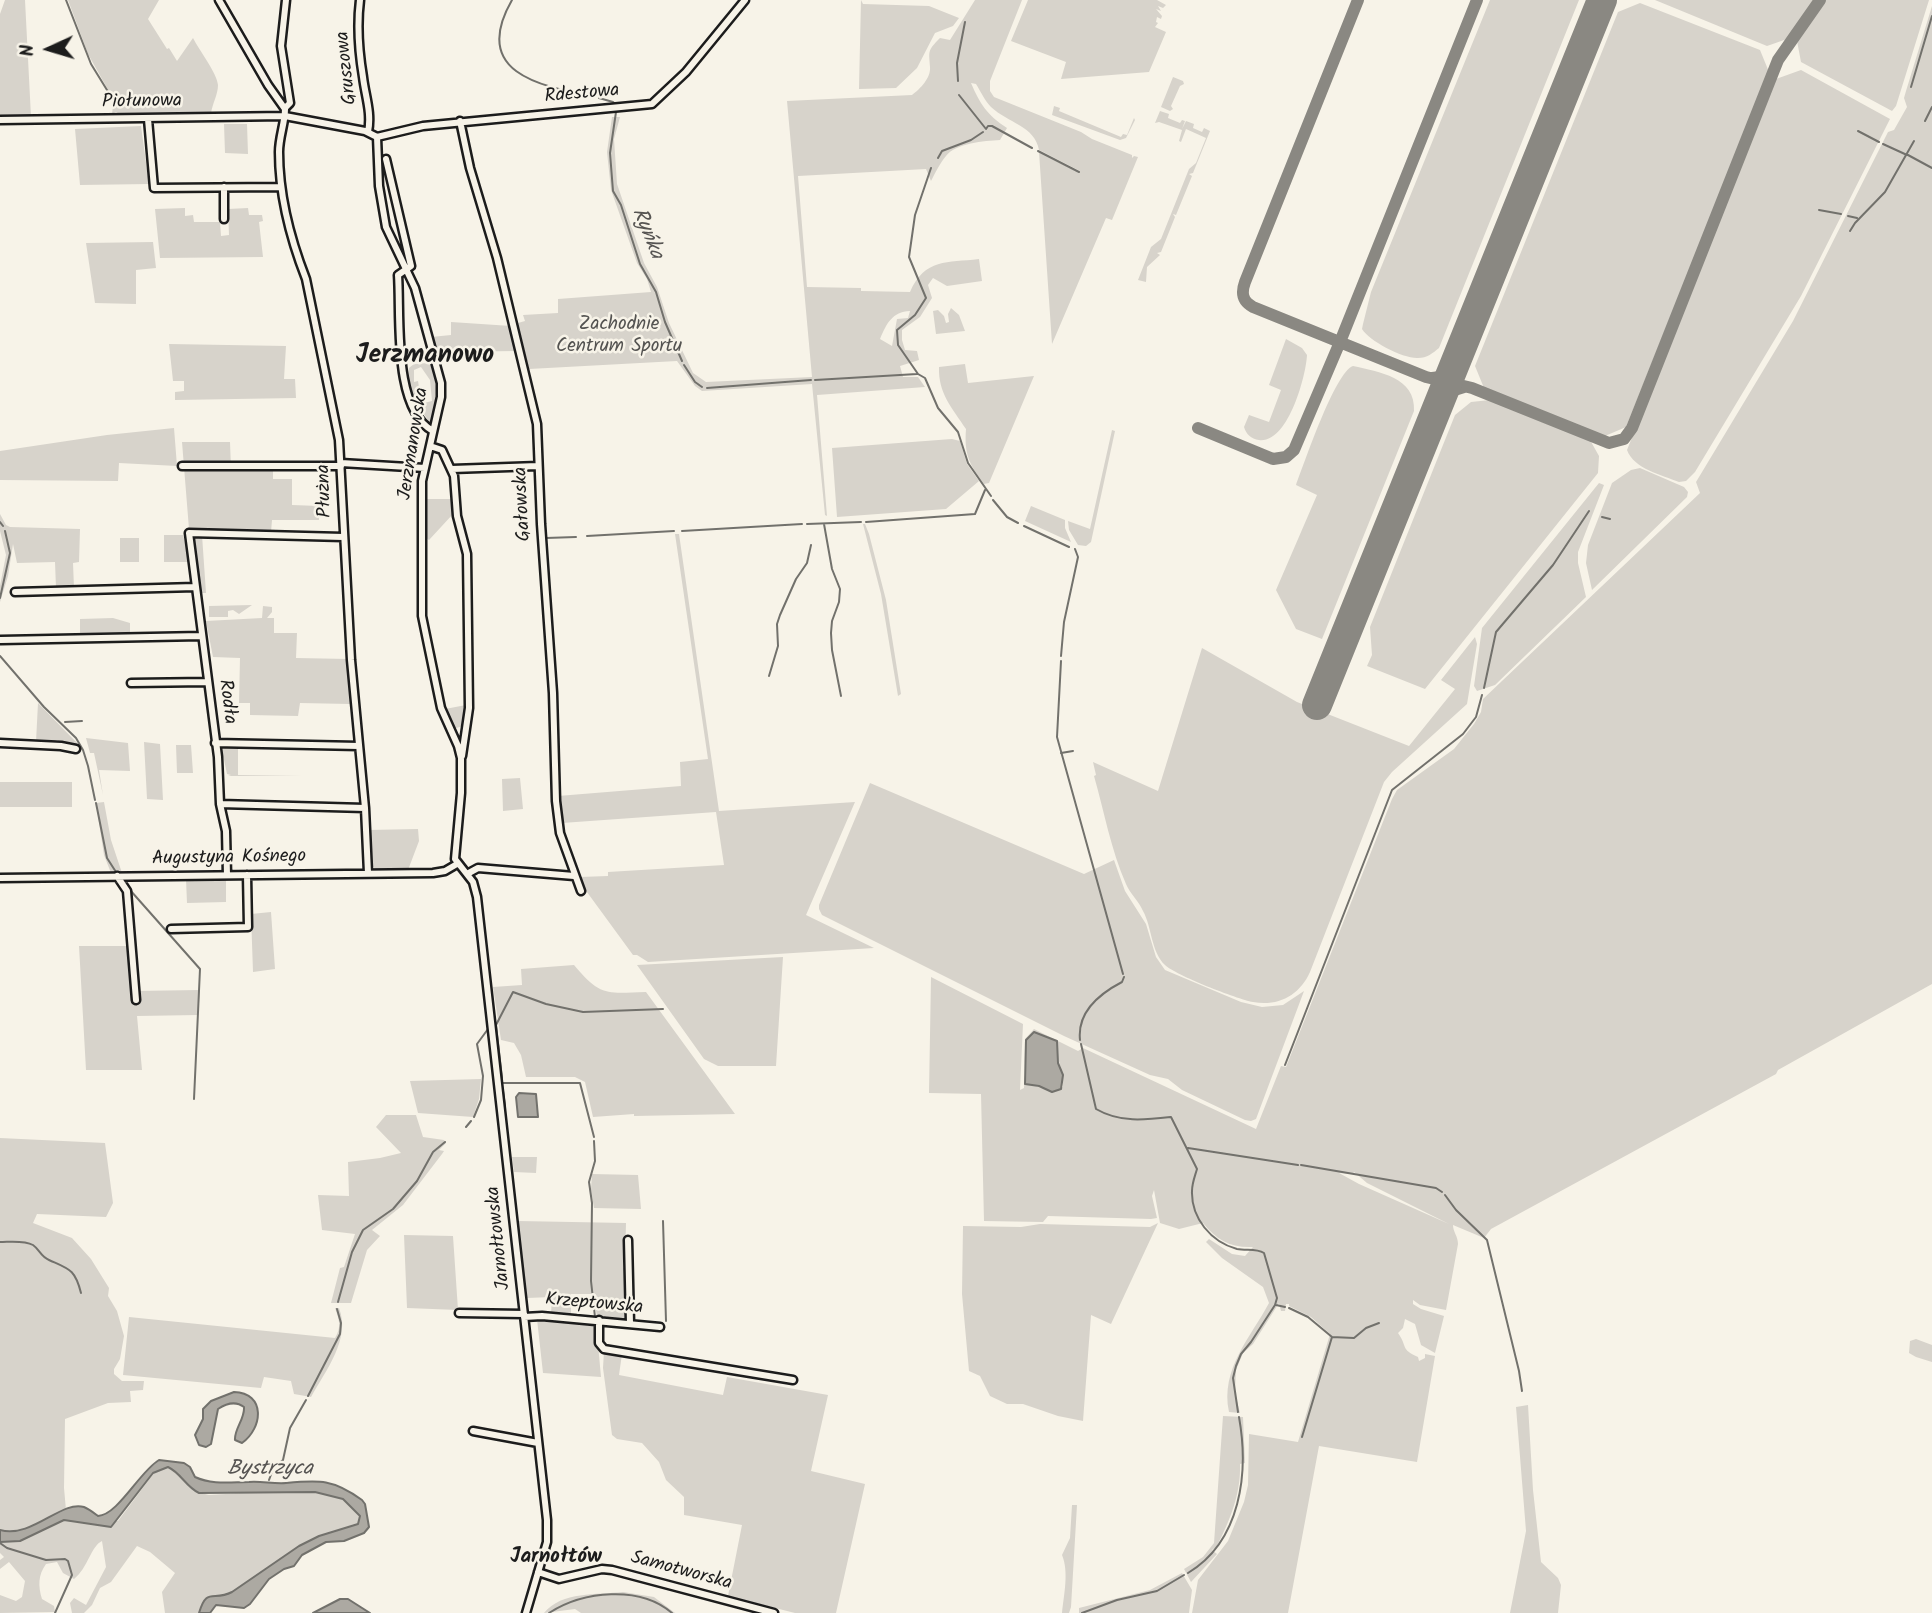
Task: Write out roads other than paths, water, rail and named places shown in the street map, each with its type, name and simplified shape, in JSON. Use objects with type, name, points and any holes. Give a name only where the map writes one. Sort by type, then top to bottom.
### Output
[{"type":"street","points":[[219,0],[285,112],[368,131],[377,137]]},
{"type":"street","name":"Płużna","points":[[286,0],[281,46],[290,103],[285,112],[279,140],[280,187],[297,257],[306,279],[337,426],[368,873]]},
{"type":"street","name":"Gruszowa","points":[[360,0],[362,75],[370,122],[368,131]]},
{"type":"street","name":"Rdestowa","points":[[377,137],[416,127],[460,121],[652,104],[686,72],[745,0]]},
{"type":"street","name":"Piołunowa","points":[[0,120],[148,119],[285,112]]},
{"type":"street","points":[[148,119],[154,188],[280,187]]},
{"type":"street","name":"Gałowska","points":[[460,121],[535,415],[553,693],[558,825],[581,891]]},
{"type":"street","name":"Jerzmanowska","points":[[377,137],[379,186],[389,236],[415,288],[425,331],[440,376],[441,397],[425,468],[421,503],[422,616],[440,708],[461,758],[461,793],[454,854],[457,864]]},
{"type":"street","points":[[386,159],[411,266],[398,275],[406,385],[417,413],[433,432]]},
{"type":"street","points":[[379,186],[391,183]]},
{"type":"street","points":[[223,187],[224,219]]},
{"type":"street","points":[[430,446],[442,450],[452,469],[457,516],[467,554],[469,708],[461,758]]},
{"type":"street","points":[[182,466],[341,464],[425,468]]},
{"type":"street","points":[[452,469],[538,466]]},
{"type":"street","name":"Rodła","points":[[227,875],[226,831],[220,804],[189,533],[343,537]]},
{"type":"street","points":[[15,592],[195,587]]},
{"type":"street","points":[[1,640],[201,636]]},
{"type":"street","points":[[131,683],[207,682]]},
{"type":"street","points":[[453,735],[464,731]]},
{"type":"street","points":[[0,743],[76,749]]},
{"type":"street","points":[[215,743],[359,746]]},
{"type":"street","points":[[220,804],[365,808]]},
{"type":"street","name":"Augustyna Kośnego","points":[[0,878],[438,873],[457,864]]},
{"type":"street","name":"Jarnołtowska","points":[[457,864],[467,874],[477,897],[548,1527],[547,1542],[526,1613]]},
{"type":"street","points":[[467,874],[478,868],[574,876]]},
{"type":"street","points":[[171,929],[248,927],[247,875]]},
{"type":"street","points":[[117,876],[127,891],[135,1000]]},
{"type":"street","points":[[628,1240],[630,1324]]},
{"type":"street","name":"Krzeptowska","points":[[459,1313],[542,1316],[660,1327]]},
{"type":"street","points":[[599,1320],[599,1343],[604,1349],[793,1380]]},
{"type":"street","points":[[473,1431],[538,1443]]},
{"type":"street","name":"Samotworska","points":[[538,1572],[559,1579],[602,1569],[612,1570],[774,1613]]},
{"type":"waterway","points":[[66,0],[91,64],[115,106]]},
{"type":"waterway","name":"Ryńka","points":[[512,0],[501,25],[500,44],[505,60],[517,72],[533,81],[595,97]]},
{"type":"waterway","points":[[1911,87],[1932,16]]},
{"type":"waterway","points":[[958,81],[957,63],[965,22]]},
{"type":"waterway","points":[[959,95],[986,129],[992,126],[1032,148]]},
{"type":"waterway","name":"Ryńka","points":[[599,98],[616,105]]},
{"type":"waterway","points":[[1925,121],[1932,107]]},
{"type":"waterway","name":"Ryńka","points":[[616,112],[610,153],[613,191],[621,205],[640,264],[656,292],[665,322],[682,361]]},
{"type":"waterway","points":[[1858,131],[1879,142]]},
{"type":"waterway","points":[[938,158],[942,151],[971,140],[983,132]]},
{"type":"waterway","points":[[1850,231],[1885,192],[1914,141]]},
{"type":"waterway","points":[[1883,144],[1907,155]]},
{"type":"waterway","points":[[1038,151],[1079,172]]},
{"type":"waterway","points":[[1908,155],[1932,168]]},
{"type":"waterway","points":[[931,168],[915,215],[909,257],[926,298],[915,315],[897,330],[898,345],[918,374],[925,378],[938,408],[958,432],[968,463],[991,496]]},
{"type":"waterway","points":[[1819,210],[1841,214]]},
{"type":"waterway","points":[[1848,216],[1857,218]]},
{"type":"waterway","name":"Ryńka","points":[[684,365],[695,382],[702,387]]},
{"type":"waterway","name":"Ryńka","points":[[815,380],[917,374]]},
{"type":"waterway","name":"Ryńka","points":[[707,388],[811,380]]},
{"type":"waterway","points":[[866,522],[975,514],[985,490]]},
{"type":"waterway","points":[[993,500],[1007,517],[1018,523]]},
{"type":"waterway","points":[[1484,688],[1496,632],[1553,565],[1589,511]]},
{"type":"waterway","points":[[1602,517],[1610,519]]},
{"type":"waterway","points":[[0,522],[3,526]]},
{"type":"waterway","points":[[807,524],[861,522]]},
{"type":"waterway","points":[[682,531],[802,524]]},
{"type":"waterway","points":[[824,524],[832,569],[840,589],[831,633],[841,696]]},
{"type":"waterway","points":[[1024,526],[1069,547]]},
{"type":"waterway","points":[[0,598],[10,553],[5,531]]},
{"type":"waterway","points":[[587,536],[674,531]]},
{"type":"waterway","points":[[546,538],[576,537]]},
{"type":"waterway","points":[[769,676],[778,646],[777,624],[796,579],[807,563],[811,545]]},
{"type":"waterway","points":[[1061,656],[1064,622],[1078,557],[1075,549]]},
{"type":"waterway","points":[[0,656],[44,707],[76,738],[88,766],[95,800]]},
{"type":"waterway","points":[[1061,661],[1057,737],[1123,974]]},
{"type":"waterway","points":[[1285,1065],[1392,790],[1463,734],[1476,717],[1482,695]]},
{"type":"waterway","points":[[65,722],[82,721]]},
{"type":"waterway","points":[[1061,753],[1073,751]]},
{"type":"waterway","points":[[96,803],[107,858],[116,872]]},
{"type":"waterway","points":[[130,890],[200,969],[194,1099]]},
{"type":"waterway","points":[[1080,1040],[1082,1021],[1091,1005],[1122,982],[1124,977]]},
{"type":"waterway","points":[[502,1078],[496,1025],[513,992],[546,1004],[583,1012],[663,1009]]},
{"type":"waterway","points":[[474,1117],[481,1100],[483,1076],[477,1044],[488,1029]]},
{"type":"waterway","points":[[1081,1044],[1096,1109],[1123,1118],[1171,1117],[1197,1169],[1192,1185],[1193,1201],[1204,1227],[1228,1246],[1264,1253],[1277,1298],[1236,1366],[1233,1378],[1238,1412]]},
{"type":"waterway","points":[[502,1083],[580,1083],[594,1137]]},
{"type":"waterway","points":[[503,1091],[505,1106]]},
{"type":"waterway","points":[[466,1127],[471,1121]]},
{"type":"waterway","points":[[594,1141],[595,1161],[589,1182],[592,1203],[591,1281],[595,1317]]},
{"type":"waterway","points":[[338,1302],[352,1252],[363,1230],[393,1209],[417,1181],[433,1152],[445,1142]]},
{"type":"waterway","points":[[1188,1148],[1298,1165]]},
{"type":"waterway","points":[[1301,1165],[1436,1188],[1442,1192]]},
{"type":"waterway","points":[[1445,1195],[1456,1210],[1487,1240],[1522,1391]]},
{"type":"waterway","points":[[663,1221],[666,1321]]},
{"type":"waterway","points":[[0,1242],[33,1245],[46,1259],[70,1271],[81,1293]]},
{"type":"waterway","points":[[1276,1305],[1285,1307]]},
{"type":"waterway","points":[[1289,1308],[1308,1317],[1332,1337],[1354,1338],[1366,1328],[1379,1323]]},
{"type":"waterway","points":[[308,1396],[340,1334],[341,1323],[337,1309]]},
{"type":"waterway","points":[[1302,1437],[1332,1337]]},
{"type":"waterway","name":"Bystrzyca","points":[[269,1480],[273,1469],[283,1460],[290,1428],[306,1400]]},
{"type":"waterway","points":[[1188,1573],[1220,1543],[1237,1504],[1243,1460],[1239,1417]]},
{"type":"waterway","points":[[0,1543],[7,1548],[46,1560],[68,1561],[72,1575],[55,1613]]},
{"type":"waterway","points":[[1082,1613],[1117,1600],[1157,1591],[1184,1575]]},
{"type":"waterway","points":[[549,1613],[578,1600],[611,1594],[644,1598],[672,1613]]},
{"type":"district","name":"Jerzmanowo","points":[[425,358]]},
{"type":"district","name":"Jarnołtów","points":[[556,1558]]},
{"type":"park label","name":"Zachodnie Centrum Sportu","points":[[619,337]]}]
